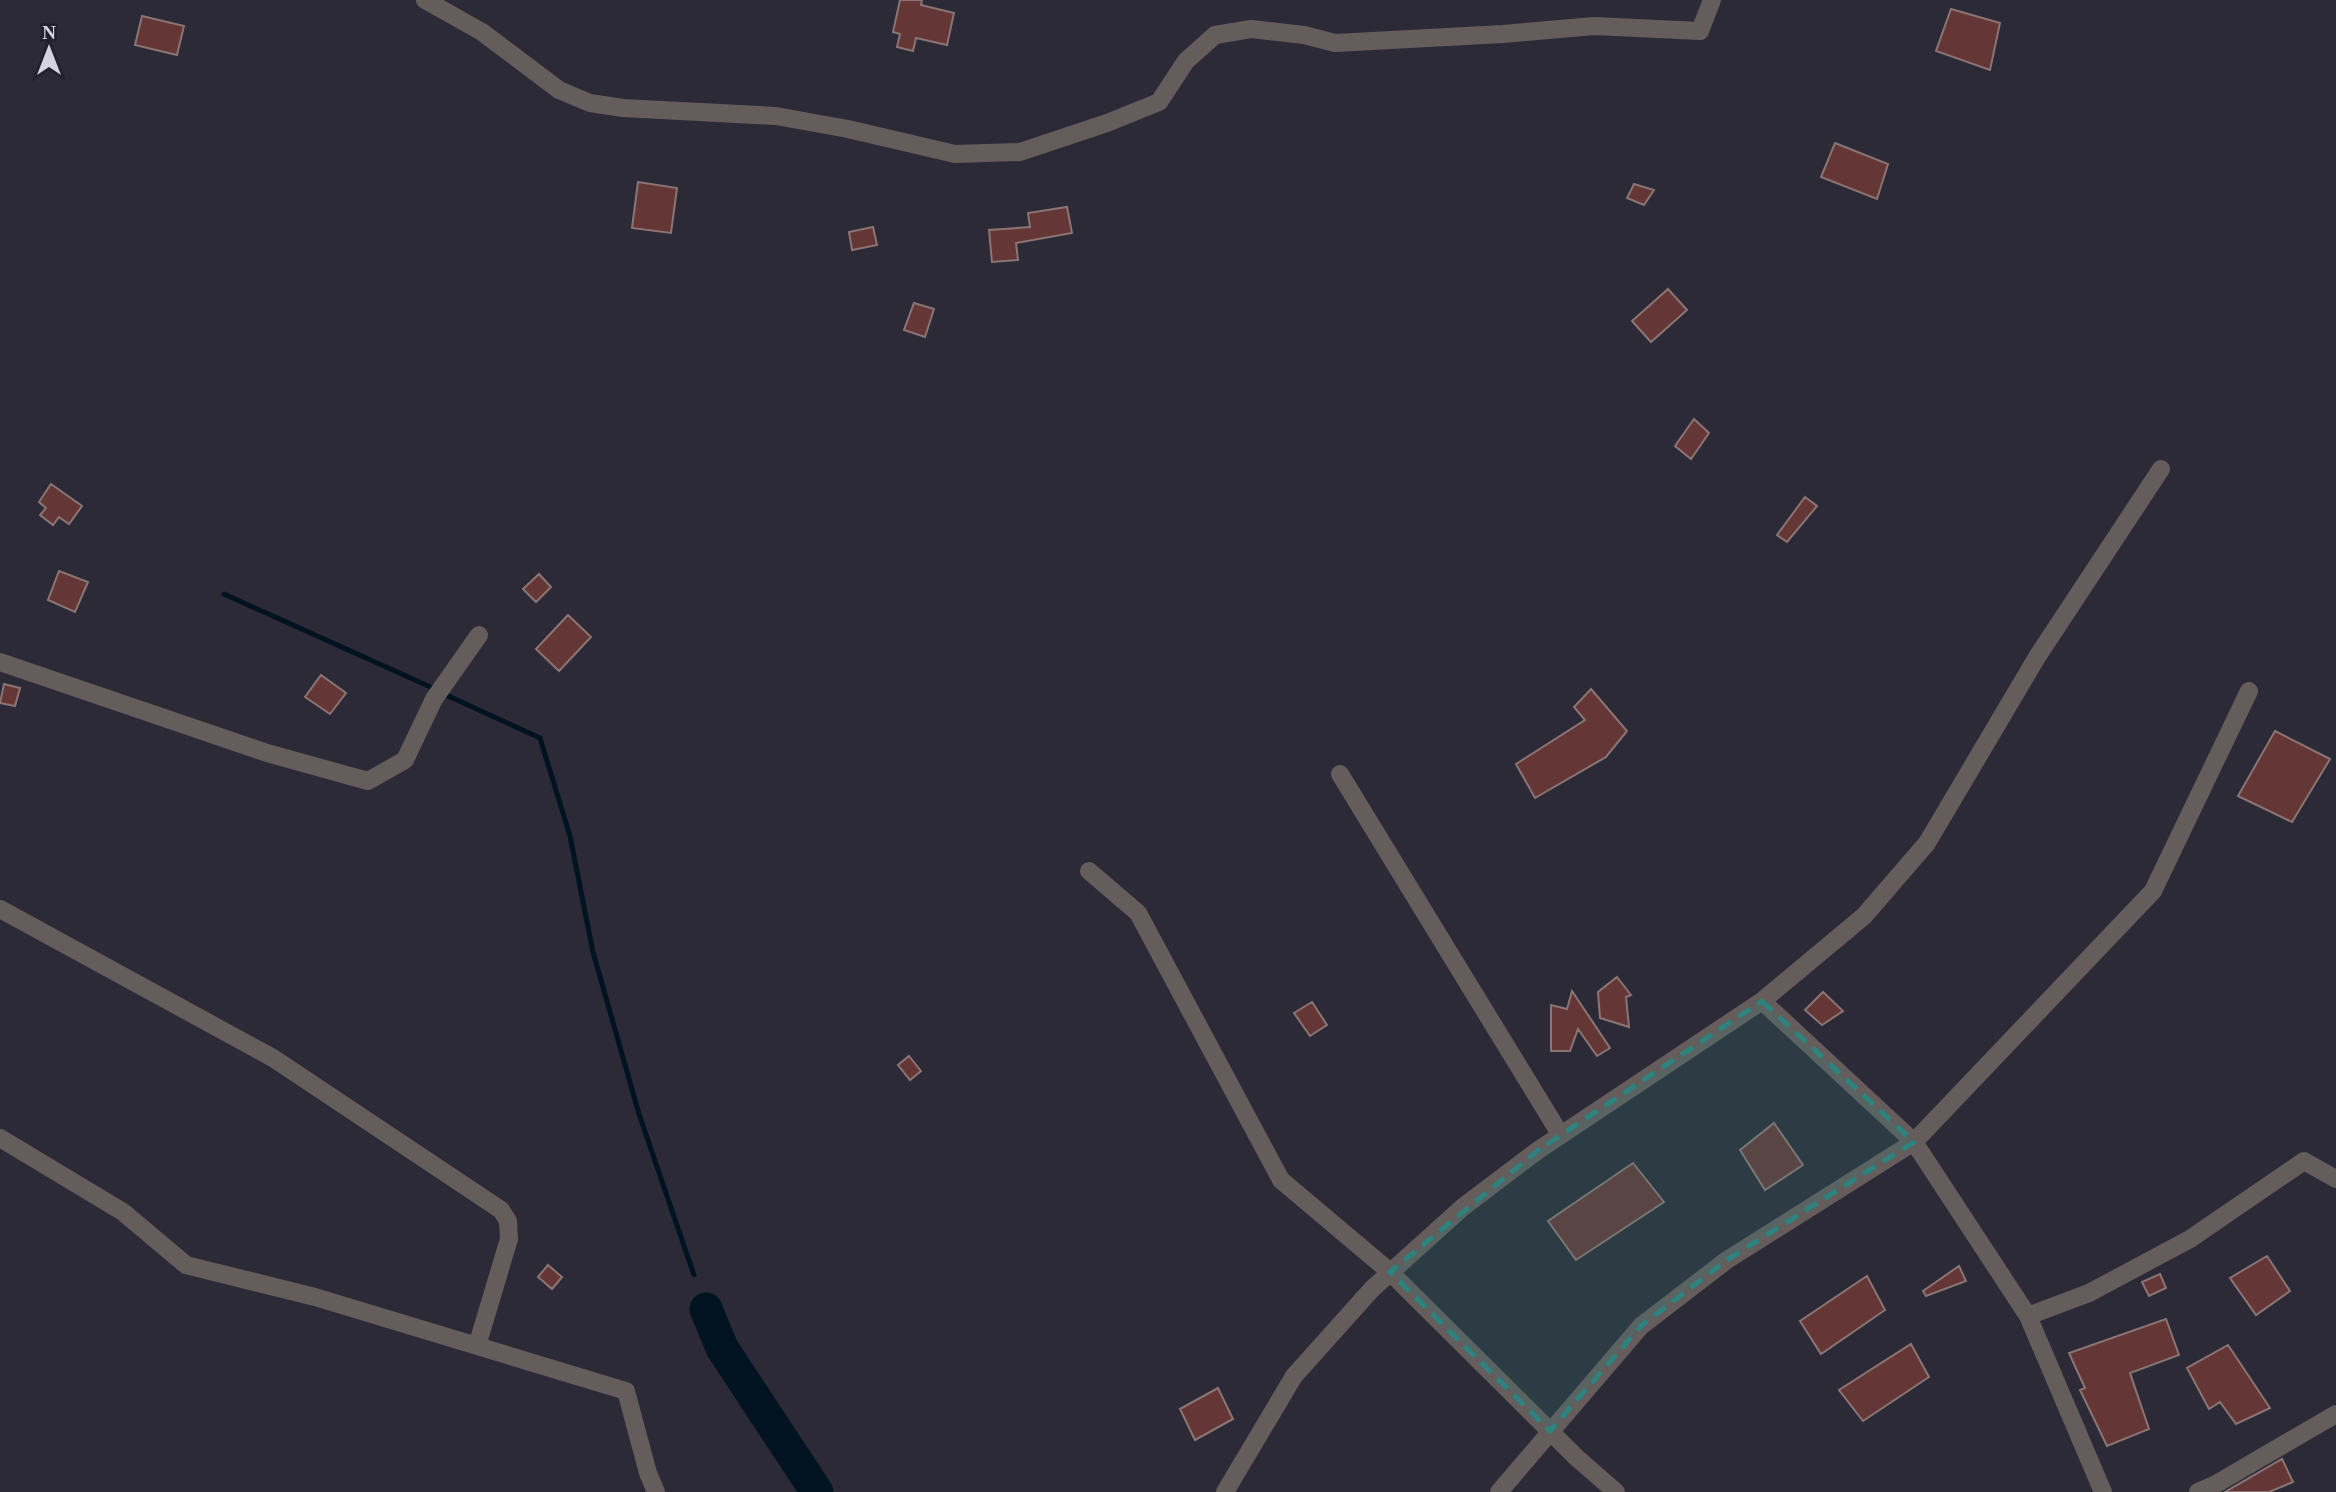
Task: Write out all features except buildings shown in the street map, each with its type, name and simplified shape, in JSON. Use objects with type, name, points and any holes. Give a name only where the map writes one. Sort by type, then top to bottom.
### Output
[{"type":"street","points":[[425,0],[482,32],[559,90],[590,103],[623,108],[776,116],[848,129],[955,154],[1020,152],[1107,123],[1159,102],[1186,61],[1215,36],[1251,29],[1335,43],[1594,26],[1700,31],[1712,0]]},
{"type":"street","points":[[1225,1492],[1294,1376],[1390,1272],[1463,1207],[1560,1135],[1762,1001],[1864,916],[1927,843],[2036,657],[2161,469]]},
{"type":"street","points":[[0,663],[267,753],[369,781],[405,760],[439,692],[479,635]]},
{"type":"street","points":[[1499,1492],[1641,1326],[1727,1260],[1914,1142],[2153,891],[2249,691]]},
{"type":"street","points":[[1340,774],[1560,1135]]},
{"type":"street","points":[[1089,871],[1138,913],[1281,1180],[1390,1272],[1550,1431],[1616,1492]]},
{"type":"street","points":[[0,909],[273,1058],[501,1210],[508,1221],[509,1239],[477,1346]]},
{"type":"street","points":[[1762,1001],[1914,1142],[2028,1317],[2103,1492]]},
{"type":"street","points":[[0,1138],[123,1212],[186,1265],[315,1297],[626,1391],[648,1473],[656,1492]]},
{"type":"street","points":[[2028,1317],[2089,1293],[2190,1239],[2304,1161],[2336,1179]]},
{"type":"street","points":[[2198,1492],[2336,1414]]},
{"type":"highlighted area","points":[[1762,1001],[1914,1142],[1727,1260],[1641,1326],[1550,1431],[1390,1272],[1537,1151]]},
{"type":"waterway","points":[[224,594],[435,689]]},
{"type":"waterway","points":[[444,694],[540,738],[570,836],[593,952],[639,1114],[694,1275]]},
{"type":"waterway","points":[[706,1309],[722,1348],[817,1492]]}]
